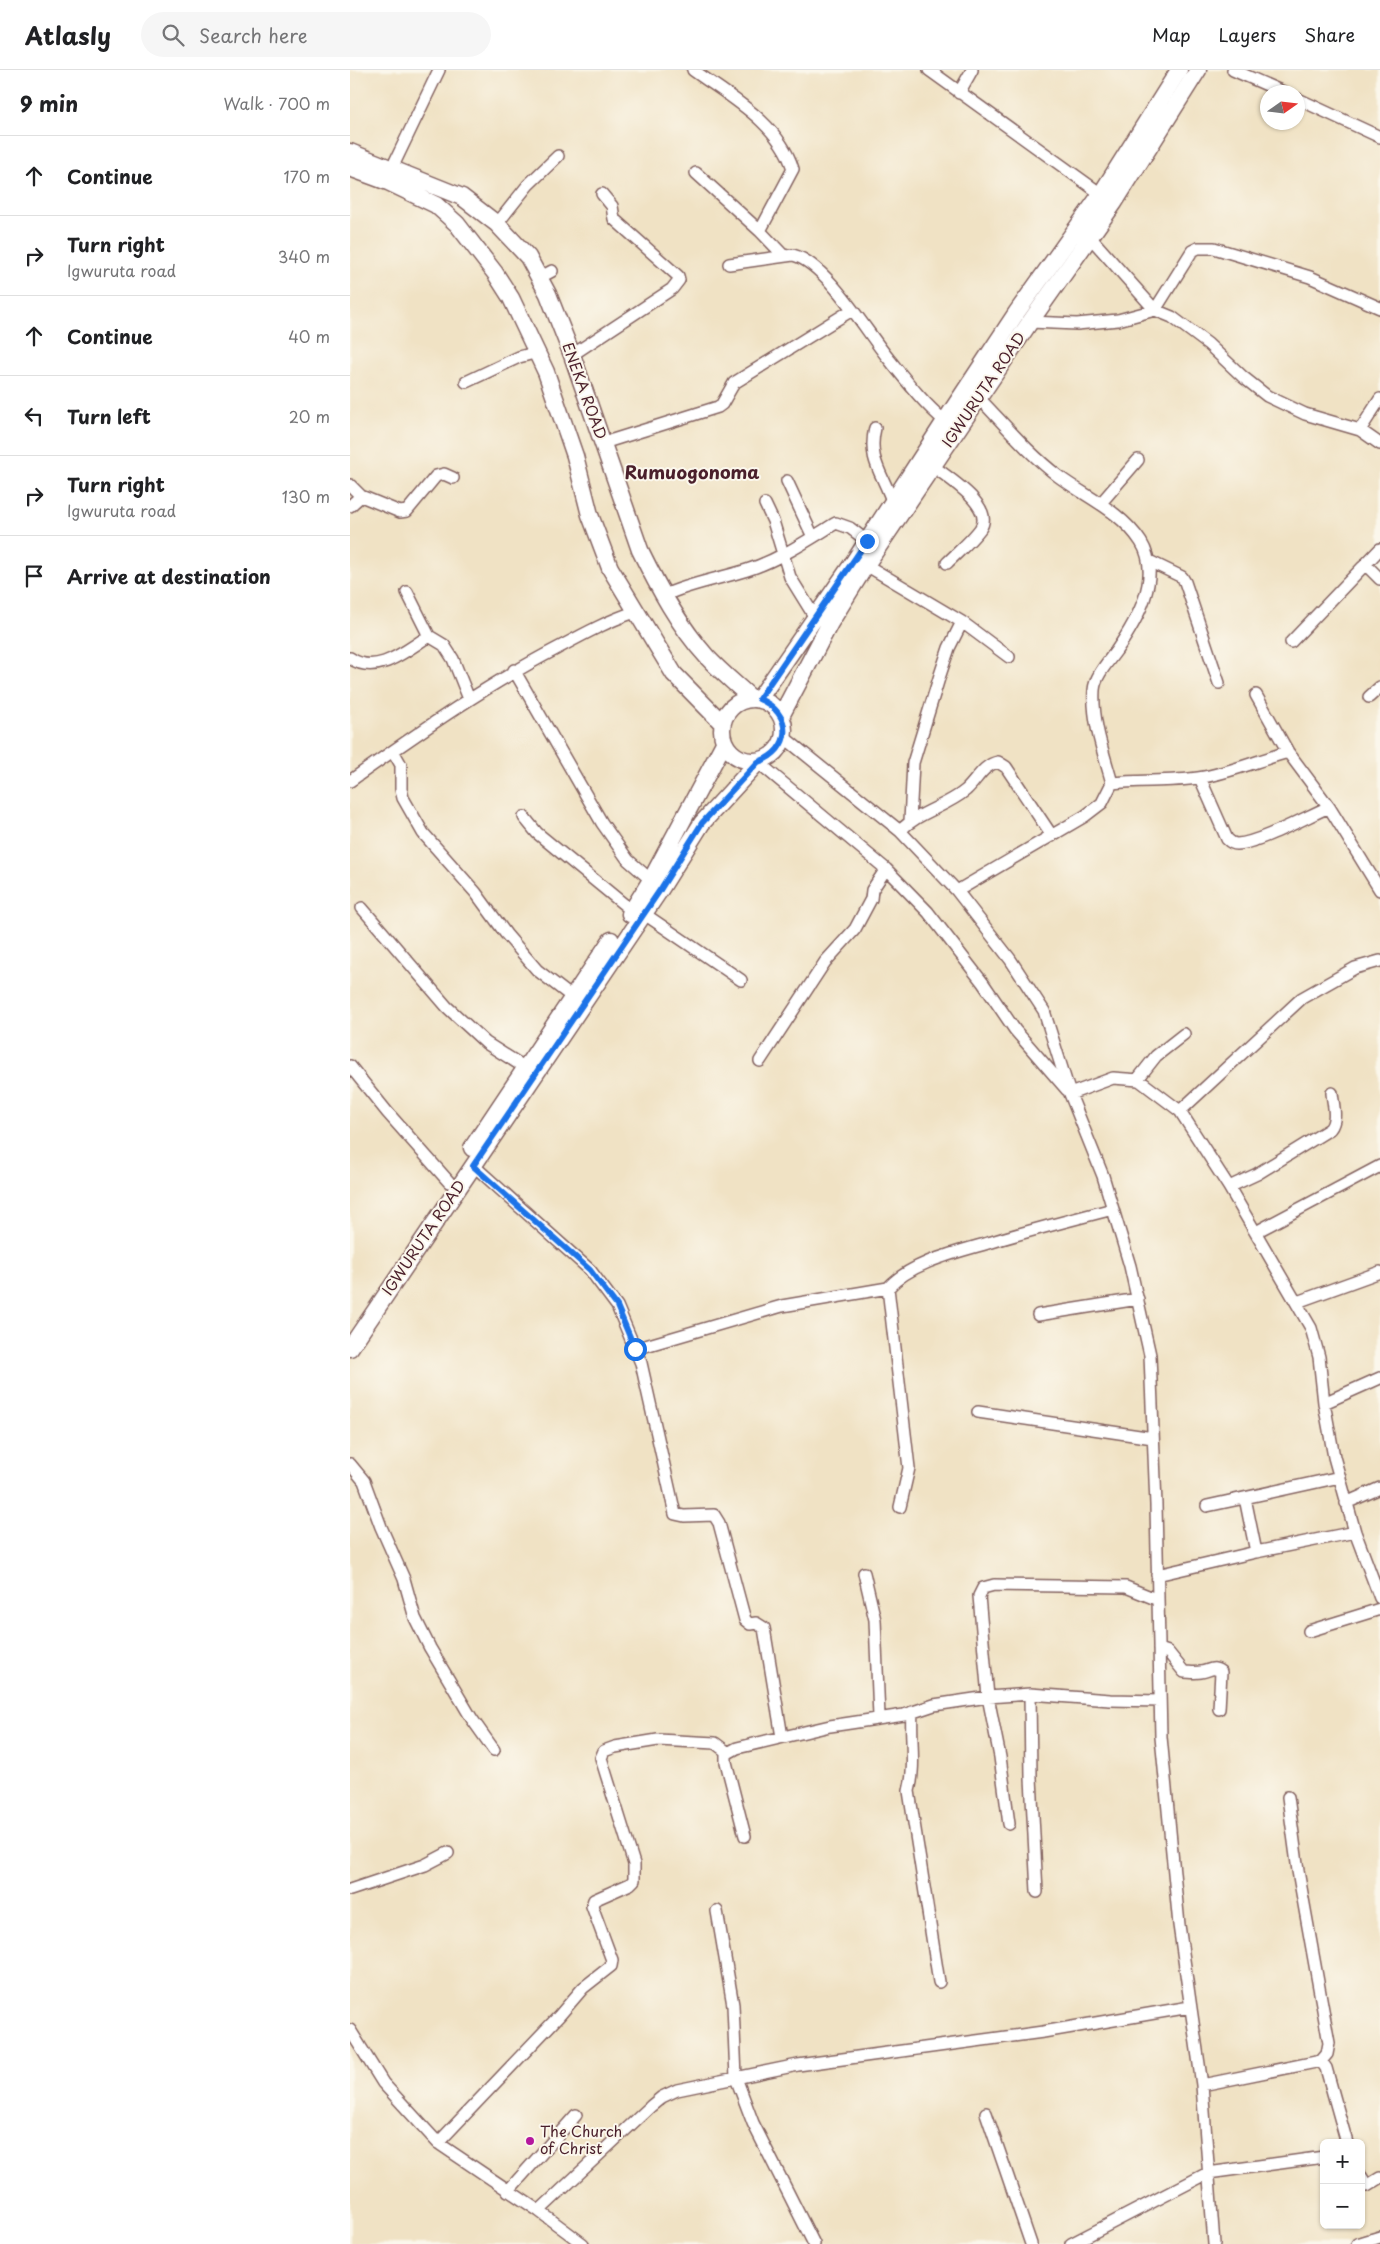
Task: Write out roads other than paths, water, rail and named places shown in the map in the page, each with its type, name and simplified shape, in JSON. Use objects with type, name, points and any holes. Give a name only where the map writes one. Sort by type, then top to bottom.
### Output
[{"type":"main road","name":"IGWURUTA ROAD","points":[[756,699],[816,619],[893,504],[945,421],[1101,194],[1179,70]]},
{"type":"main road","name":"IGWURUTA ROAD","points":[[781,716],[830,623],[866,565],[1030,322],[1090,237],[1198,70]]},
{"type":"main road","name":"ENEKA ROAD","points":[[350,152],[462,197],[497,224],[546,274],[551,303],[572,355],[640,550],[684,628],[708,658],[756,699]]},
{"type":"main road","name":"ENEKA ROAD","points":[[350,168],[388,182],[436,205],[456,224],[495,273],[511,298],[538,352],[575,456],[597,533],[610,568],[674,674],[722,723]]},
{"type":"main road","points":[[756,699],[769,703],[781,716],[785,738],[778,750],[768,758],[758,762],[748,762],[730,752],[724,743],[722,723],[729,710],[738,702],[756,699]]},
{"type":"main road","name":"IGWURUTA ROAD","points":[[350,1348],[473,1166],[637,912],[651,880],[724,743]]},
{"type":"main road","name":"IGWURUTA ROAD","points":[[350,1329],[572,998],[702,823],[758,762]]},
{"type":"street","points":[[392,168],[438,70]]},
{"type":"street","points":[[693,70],[757,117],[779,140],[790,160],[793,169],[788,181],[760,231]]},
{"type":"street","points":[[929,70],[1101,194]]},
{"type":"street","points":[[959,92],[972,70]]},
{"type":"street","points":[[1233,70],[1267,85]]},
{"type":"street","points":[[1305,102],[1378,132]]},
{"type":"street","points":[[497,224],[528,185],[558,156]]},
{"type":"street","points":[[696,173],[760,231],[784,256]]},
{"type":"street","points":[[572,355],[672,289],[679,280],[678,276],[614,219],[612,206],[602,194]]},
{"type":"street","points":[[1090,237],[1155,310],[1172,317],[1208,344],[1243,377],[1267,396],[1305,414],[1360,430],[1380,444]]},
{"type":"street","points":[[1030,322],[1076,324],[1118,320],[1155,310],[1192,251],[1198,248],[1214,248],[1310,277],[1380,308]]},
{"type":"street","points":[[729,264],[793,255],[803,258],[838,291],[888,358],[933,410],[945,421]]},
{"type":"street","points":[[603,443],[718,407],[725,400],[734,383],[852,310]]},
{"type":"street","points":[[466,382],[519,357],[538,352]]},
{"type":"street","points":[[957,891],[1085,816],[1102,803],[1112,783],[1098,733],[1094,689],[1103,669],[1135,621],[1145,597],[1149,560],[1141,543],[1125,524],[1101,503],[1058,476],[1035,456],[980,398]]},
{"type":"street","points":[[1360,430],[1380,399]]},
{"type":"street","points":[[875,428],[872,442],[874,462],[893,504]]},
{"type":"street","points":[[1101,503],[1138,460]]},
{"type":"street","points":[[934,466],[975,500],[982,511],[983,520],[981,528],[947,563]]},
{"type":"street","points":[[350,485],[361,496],[400,512],[407,511],[436,476],[444,474],[452,478]]},
{"type":"street","points":[[787,481],[813,537]]},
{"type":"street","points":[[350,506],[361,496]]},
{"type":"street","points":[[765,504],[790,577],[816,619]]},
{"type":"street","points":[[665,595],[708,580],[748,570],[782,555],[836,523],[841,523],[867,541]]},
{"type":"street","points":[[1291,642],[1380,549]]},
{"type":"street","points":[[1149,560],[1182,577],[1185,582],[1219,683]]},
{"type":"street","points":[[1365,564],[1380,578]]},
{"type":"street","points":[[866,565],[962,622],[1008,657]]},
{"type":"street","points":[[407,592],[429,636],[437,639],[444,645],[453,659],[469,699]]},
{"type":"street","points":[[350,781],[514,670],[612,619],[635,612]]},
{"type":"street","points":[[910,821],[914,763],[949,648],[962,622]]},
{"type":"street","points":[[350,658],[369,665],[384,664],[429,636]]},
{"type":"street","points":[[514,670],[602,823],[628,860],[651,880]]},
{"type":"street","points":[[1369,697],[1380,687]]},
{"type":"street","points":[[1256,695],[1288,752],[1329,807],[1380,890]]},
{"type":"street","points":[[785,738],[900,832],[957,891],[1010,959],[1044,1011],[1070,1094],[1114,1209],[1138,1299],[1150,1355],[1160,1701],[1166,1786],[1179,1925],[1202,2085],[1214,2244]]},
{"type":"street","points":[[393,751],[401,765],[403,798],[423,832],[476,893],[506,934],[537,970],[572,998]]},
{"type":"street","points":[[1112,783],[1136,780],[1167,781],[1200,778],[1288,752]]},
{"type":"street","points":[[758,762],[886,870],[928,912],[978,977],[1014,1030],[1070,1094]]},
{"type":"street","points":[[900,832],[910,821],[966,790],[990,764],[998,762],[1006,767],[1052,836]]},
{"type":"street","points":[[1200,778],[1227,839],[1236,844],[1251,841],[1329,807]]},
{"type":"street","points":[[524,818],[536,833],[637,912],[741,980]]},
{"type":"street","points":[[760,1061],[825,962],[854,929],[871,899],[872,890],[886,870]]},
{"type":"street","points":[[362,908],[446,1007],[486,1043],[524,1067]]},
{"type":"street","points":[[1180,1111],[1302,998],[1355,968],[1380,961]]},
{"type":"street","points":[[1137,1080],[1156,1056],[1184,1034]]},
{"type":"street","points":[[350,1066],[387,1112],[449,1182]]},
{"type":"street","points":[[1070,1094],[1113,1078],[1137,1080],[1180,1111],[1229,1187],[1311,1328],[1319,1357],[1324,1403],[1346,1503],[1355,1532],[1376,1576],[1380,1598]]},
{"type":"street","points":[[1229,1187],[1257,1174],[1330,1129],[1334,1125],[1332,1093]]},
{"type":"street","points":[[473,1166],[590,1270],[617,1306],[641,1363],[675,1514],[684,1516],[714,1515],[719,1523],[745,1620],[750,1624],[756,1623],[764,1628],[782,1738]]},
{"type":"street","points":[[1256,1232],[1380,1166]]},
{"type":"street","points":[[635,1349],[782,1306],[888,1288],[893,1282],[929,1262],[1044,1226],[1114,1209]]},
{"type":"street","points":[[1297,1302],[1380,1272]]},
{"type":"street","points":[[888,1288],[909,1468],[900,1508]]},
{"type":"street","points":[[1038,1315],[1138,1299]]},
{"type":"street","points":[[1324,1403],[1380,1378]]},
{"type":"street","points":[[978,1412],[1153,1438]]},
{"type":"street","points":[[350,1464],[364,1480],[381,1527],[404,1579],[415,1618],[430,1648],[472,1719],[494,1750]]},
{"type":"street","points":[[1207,1506],[1340,1477]]},
{"type":"street","points":[[1346,1503],[1380,1488]]},
{"type":"street","points":[[1245,1498],[1256,1552]]},
{"type":"street","points":[[1157,1575],[1355,1532]]},
{"type":"street","points":[[864,1573],[875,1620],[879,1717]]},
{"type":"street","points":[[1009,1824],[1000,1757],[988,1697],[979,1596],[983,1588],[994,1585],[1126,1587],[1158,1600]]},
{"type":"street","points":[[1309,1632],[1380,1609]]},
{"type":"street","points":[[1159,1649],[1168,1652],[1184,1672],[1203,1672],[1210,1668],[1216,1668],[1221,1672],[1219,1709]]},
{"type":"street","points":[[745,1836],[726,1762],[726,1754],[738,1748],[879,1717],[912,1712],[934,1704],[988,1697],[1030,1694],[1110,1700],[1160,1701]]},
{"type":"street","points":[[1030,1694],[1031,1778],[1037,1892]]},
{"type":"street","points":[[912,1712],[913,1775],[909,1791],[939,1982]]},
{"type":"street","points":[[438,2143],[559,2016],[583,1988],[611,1966],[612,1960],[592,1906],[594,1900],[630,1884],[634,1880],[634,1864],[601,1758],[604,1751],[615,1747],[658,1740],[715,1743],[728,1752]]},
{"type":"street","points":[[1202,2085],[1321,2061],[1327,2054],[1329,2043],[1298,1871],[1288,1797]]},
{"type":"street","points":[[350,1890],[425,1865],[448,1853]]},
{"type":"street","points":[[717,1911],[733,2005],[736,2078],[753,2123],[814,2244]]},
{"type":"street","points":[[539,2211],[662,2097],[677,2090],[827,2060],[1043,2032],[1190,2007]]},
{"type":"street","points":[[350,2030],[383,2083],[438,2143],[539,2211],[583,2244]]},
{"type":"street","points":[[1321,2061],[1326,2068],[1346,2139]]},
{"type":"street","points":[[986,2113],[1031,2244]]},
{"type":"street","points":[[508,2191],[576,2115]]},
{"type":"street","points":[[1071,2244],[1208,2173],[1320,2158]]},
{"type":"street","points":[[1365,2183],[1367,2186],[1380,2178]]},
{"type":"street","points":[[1357,2244],[1380,2236]]},
{"type":"place","name":"The Church of Christ","points":[[530,2141]]},
{"type":"district","name":"Rumuogonoma","points":[[692,473]]}]
